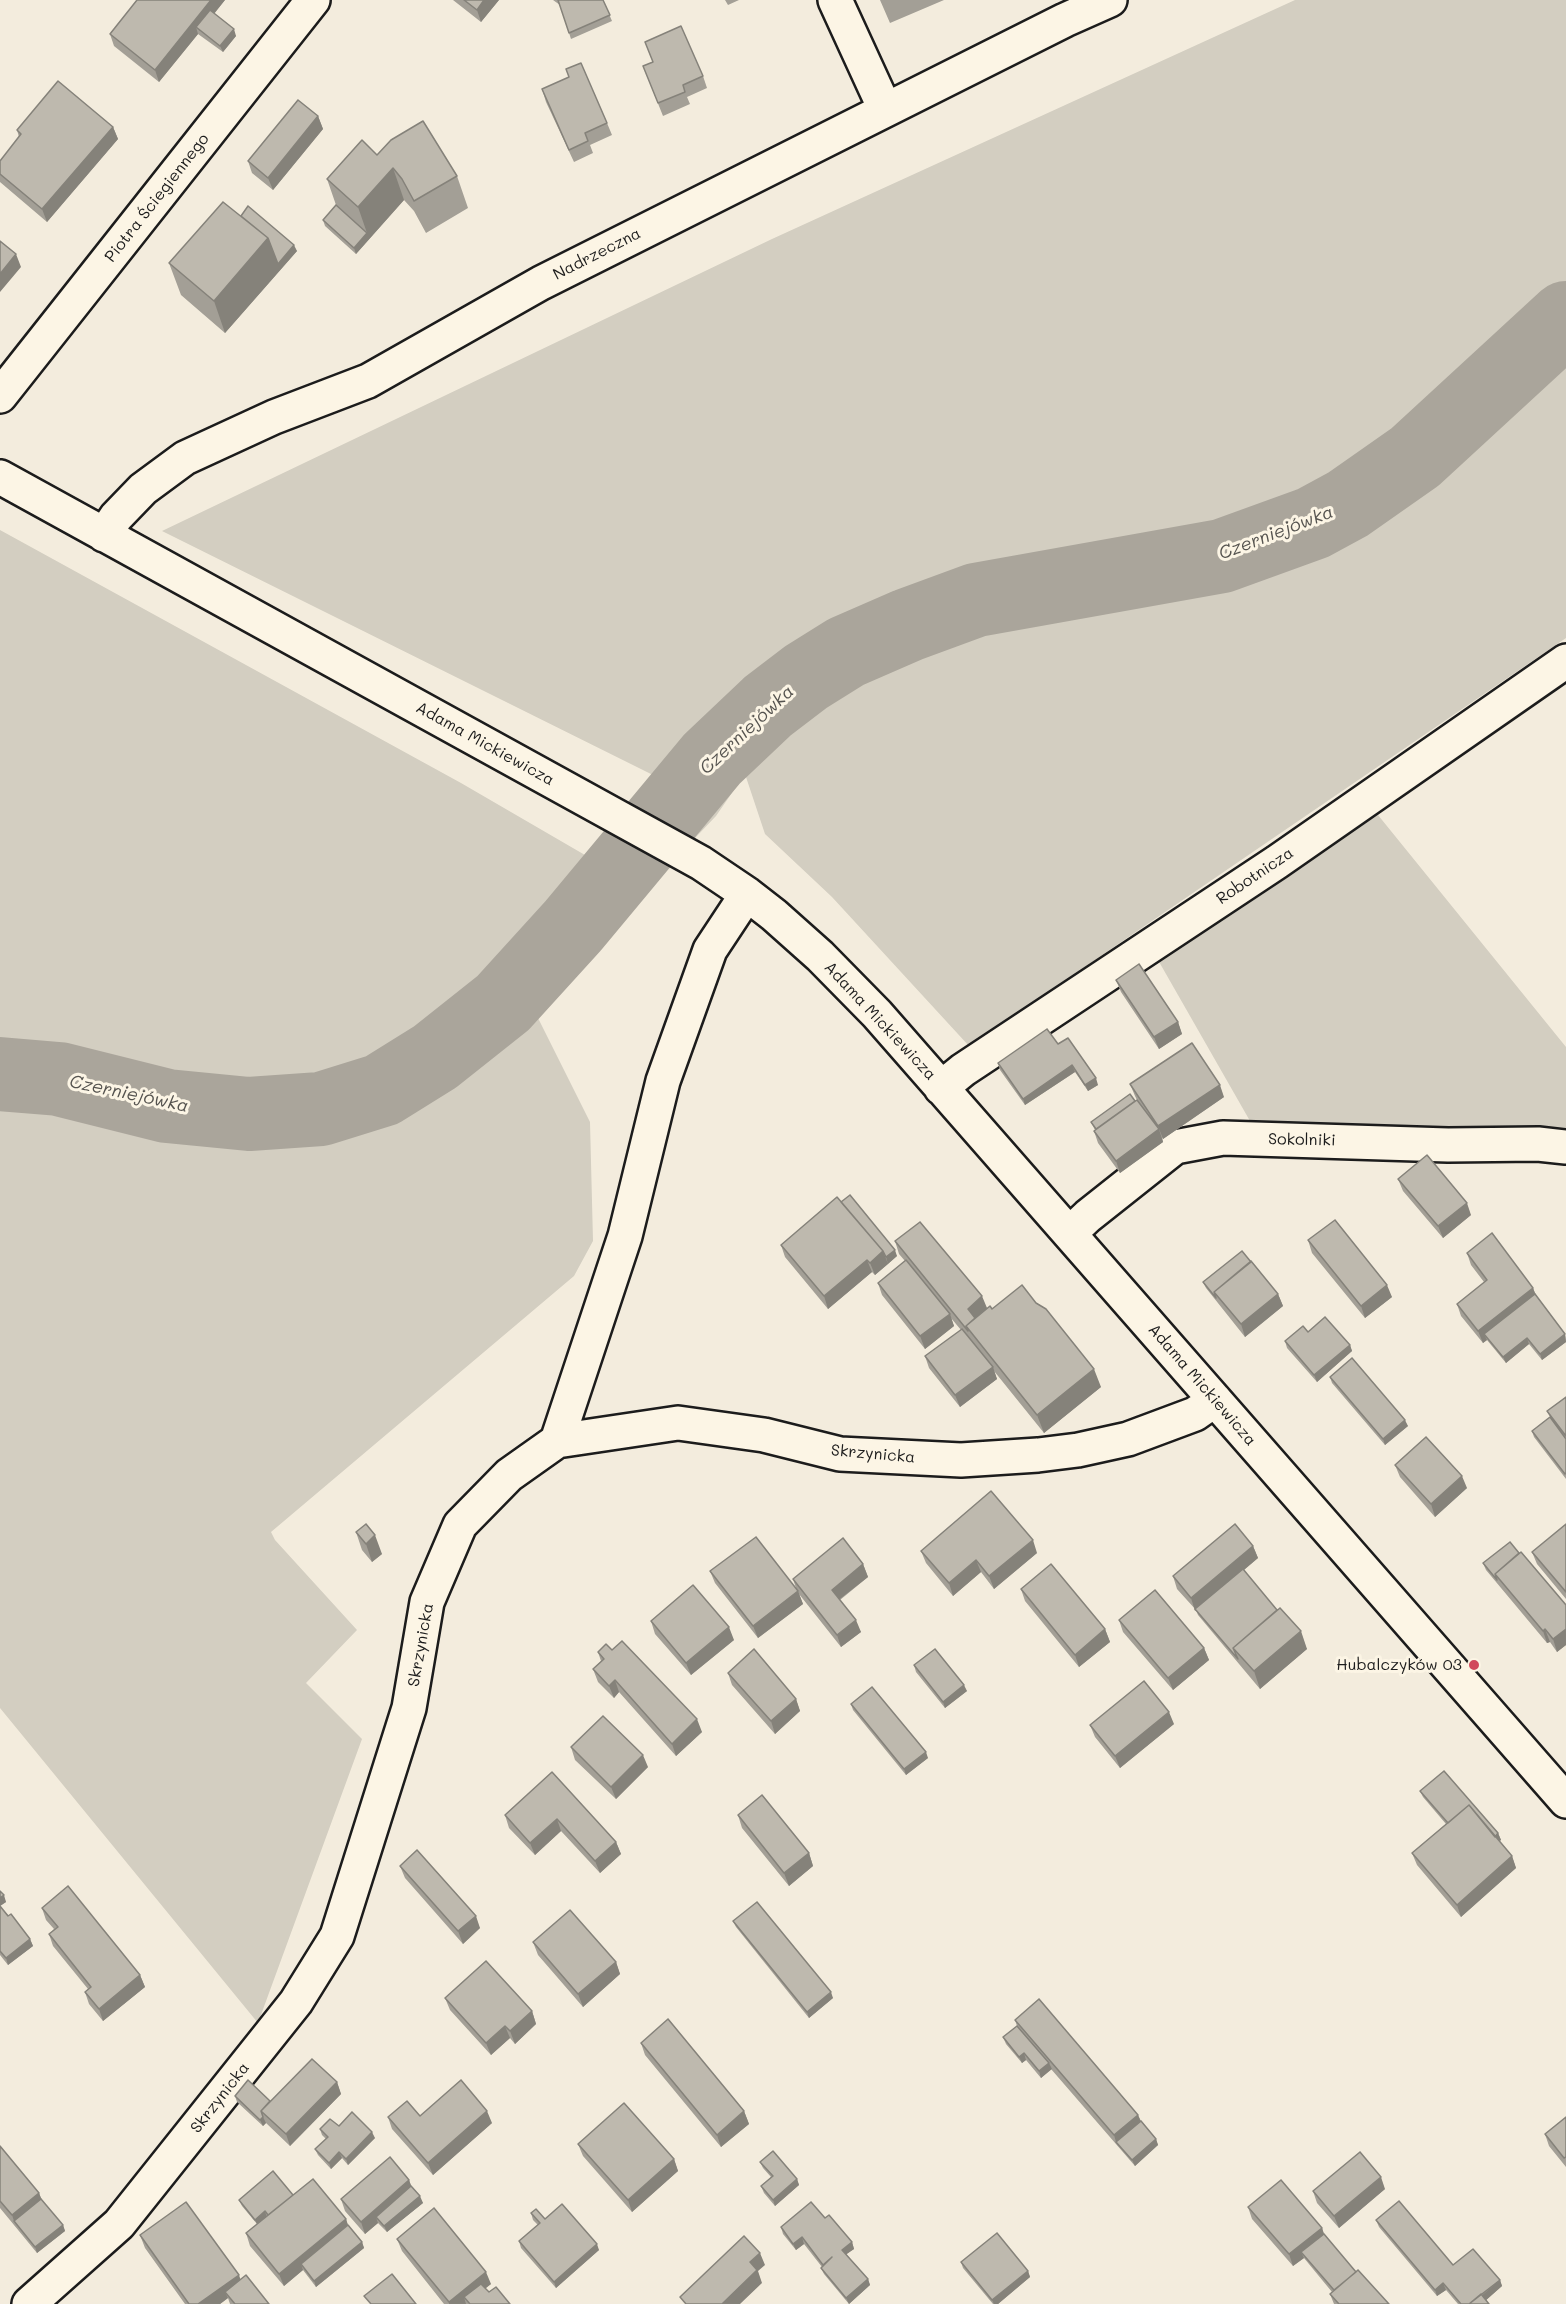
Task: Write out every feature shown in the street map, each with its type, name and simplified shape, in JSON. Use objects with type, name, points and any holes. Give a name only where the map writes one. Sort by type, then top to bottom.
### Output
[{"type":"street","name":"Piotra Ściegiennego","points":[[0,396],[313,0]]},
{"type":"street","points":[[835,0],[885,109]]},
{"type":"street","name":"Nadrzeczna","points":[[104,535],[116,517],[143,489],[185,458],[274,417],[368,381],[541,283],[885,109],[1110,0]]},
{"type":"street","name":"Adama Mickiewicza","points":[[0,477],[701,863],[747,894],[796,933],[847,982],[1070,1233],[1566,1801]]},
{"type":"street","name":"Robotnicza","points":[[941,1088],[963,1070],[1277,862],[1566,661]]},
{"type":"street","points":[[557,1441],[625,1236],[663,1081],[710,950],[747,894]]},
{"type":"street","name":"Sokolniki","points":[[1070,1233],[1175,1147],[1223,1138],[1448,1145],[1538,1144],[1566,1147]]},
{"type":"street","name":"Skrzynicka","points":[[29,2304],[119,2224],[296,2002],[337,1936],[409,1708],[427,1602],[460,1524],[509,1475],[557,1441],[678,1423],[764,1435],[840,1454],[961,1460],[1078,1450],[1128,1439],[1194,1414],[1215,1400]]},
{"type":"shaded area","points":[[1295,0],[1566,0],[1566,638],[969,1046],[832,897],[765,834],[745,774],[716,816],[655,880],[536,1014],[590,1122],[593,1241],[574,1276],[271,1532],[275,1540],[357,1630],[306,1683],[362,1739],[258,2023],[0,1708],[0,530],[461,783],[597,862],[657,777],[162,531],[772,239]]},
{"type":"shaded area","points":[[1378,815],[1566,1047],[1566,1137],[1250,1121],[1158,960]]},
{"type":"building","points":[[137,0],[211,0],[155,70],[110,34]]},
{"type":"building","points":[[464,0],[484,0],[477,10]]},
{"type":"building","points":[[558,0],[603,0],[610,15],[569,33]]},
{"type":"building","points":[[210,10],[234,29],[220,46],[196,27]]},
{"type":"building","points":[[681,26],[703,76],[683,85],[685,92],[658,103],[643,66],[653,62],[645,42]]},
{"type":"building","points":[[581,63],[607,123],[585,133],[588,141],[569,150],[542,89],[569,77],[566,69]]},
{"type":"building","points":[[58,81],[113,127],[42,209],[0,174],[0,161],[21,134],[17,130]]},
{"type":"building","points":[[298,100],[318,116],[268,178],[248,161]]},
{"type":"building","points":[[423,121],[457,176],[414,201],[393,168],[358,207],[327,179],[362,140],[377,155],[391,140]]},
{"type":"building","points":[[223,202],[268,238],[214,301],[169,263]]},
{"type":"building","points":[[336,205],[367,233],[354,248],[323,220]]},
{"type":"building","points":[[248,206],[294,245],[278,264],[268,238],[241,216]]},
{"type":"building","points":[[0,241],[16,254],[0,274]]},
{"type":"building","points":[[1139,964],[1178,1022],[1154,1037],[1116,980]]},
{"type":"building","points":[[1047,1029],[1058,1044],[1068,1038],[1096,1078],[1085,1085],[1072,1065],[1023,1099],[998,1063]]},
{"type":"building","points":[[1192,1043],[1220,1085],[1158,1126],[1130,1084]]},
{"type":"building","points":[[1130,1094],[1135,1101],[1096,1129],[1091,1122]]},
{"type":"building","points":[[1137,1100],[1159,1129],[1116,1161],[1094,1131]]},
{"type":"building","points":[[1427,1155],[1467,1203],[1438,1226],[1398,1179]]},
{"type":"building","points":[[850,1195],[895,1250],[886,1257],[841,1202]]},
{"type":"building","points":[[837,1197],[883,1251],[870,1263],[867,1260],[824,1296],[781,1245]]},
{"type":"building","points":[[1335,1220],[1387,1285],[1361,1306],[1308,1240]]},
{"type":"building","points":[[920,1222],[982,1296],[968,1309],[975,1318],[966,1326],[968,1331],[895,1241]]},
{"type":"building","points":[[1492,1233],[1533,1288],[1478,1331],[1457,1304],[1487,1280],[1467,1253]]},
{"type":"building","points":[[1242,1251],[1251,1262],[1214,1292],[1216,1298],[1203,1282]]},
{"type":"building","points":[[906,1260],[950,1314],[920,1336],[878,1283]]},
{"type":"building","points":[[1251,1261],[1278,1294],[1241,1324],[1214,1292]]},
{"type":"building","points":[[1022,1285],[1036,1303],[1046,1309],[1094,1369],[1037,1415],[966,1326],[990,1306],[992,1309]]},
{"type":"building","points":[[1535,1294],[1565,1334],[1540,1354],[1527,1338],[1503,1357],[1484,1334]]},
{"type":"building","points":[[1325,1317],[1350,1345],[1314,1375],[1285,1341],[1303,1326],[1308,1332]]},
{"type":"building","points":[[962,1329],[993,1367],[955,1395],[925,1356]]},
{"type":"building","points":[[1352,1358],[1405,1420],[1383,1439],[1330,1377]]},
{"type":"building","points":[[1566,1397],[1566,1436],[1547,1411]]},
{"type":"building","points":[[1550,1417],[1566,1439],[1565,1474],[1532,1431]]},
{"type":"building","points":[[1426,1437],[1462,1476],[1431,1504],[1395,1465]]},
{"type":"building","points":[[991,1491],[1033,1540],[989,1576],[976,1560],[949,1583],[921,1551]]},
{"type":"building","points":[[366,1524],[375,1535],[366,1544],[356,1532]]},
{"type":"building","points":[[1235,1524],[1253,1546],[1191,1598],[1173,1576]]},
{"type":"building","points":[[1566,1524],[1566,1592],[1532,1552]]},
{"type":"building","points":[[756,1537],[798,1591],[753,1626],[710,1571]]},
{"type":"building","points":[[843,1538],[863,1564],[832,1590],[856,1620],[837,1635],[793,1579]]},
{"type":"building","points":[[1510,1542],[1519,1553],[1495,1574],[1497,1580],[1483,1563]]},
{"type":"building","points":[[1521,1552],[1566,1605],[1566,1629],[1553,1639],[1545,1629],[1543,1631],[1495,1574]]},
{"type":"building","points":[[1051,1564],[1105,1629],[1075,1655],[1021,1589]]},
{"type":"building","points":[[1243,1569],[1277,1610],[1233,1648],[1238,1659],[1195,1609]]},
{"type":"building","points":[[693,1585],[729,1627],[686,1663],[651,1621]]},
{"type":"building","points":[[1155,1590],[1204,1648],[1168,1678],[1119,1620]]},
{"type":"building","points":[[1280,1608],[1301,1631],[1254,1671],[1233,1648]]},
{"type":"building","points":[[622,1641],[697,1719],[672,1744],[615,1680],[609,1686],[593,1669],[604,1659],[598,1652],[606,1644],[612,1650]]},
{"type":"building","points":[[754,1649],[796,1699],[771,1721],[728,1673]]},
{"type":"building","points":[[935,1649],[964,1685],[943,1702],[914,1665]]},
{"type":"building","points":[[1144,1681],[1169,1712],[1115,1756],[1090,1725]]},
{"type":"building","points":[[872,1687],[926,1752],[904,1769],[851,1704]]},
{"type":"building","points":[[603,1716],[643,1755],[611,1787],[571,1747]]},
{"type":"building","points":[[1444,1771],[1498,1833],[1495,1837],[1469,1805],[1448,1823],[1420,1791]]},
{"type":"building","points":[[552,1772],[616,1842],[595,1861],[557,1819],[530,1843],[505,1815]]},
{"type":"building","points":[[762,1795],[809,1853],[784,1873],[738,1815]]},
{"type":"building","points":[[1469,1805],[1512,1856],[1457,1905],[1412,1853]]},
{"type":"building","points":[[417,1850],[476,1916],[458,1931],[400,1866]]},
{"type":"building","points":[[68,1886],[140,1975],[99,2009],[85,1992],[91,1987],[49,1934],[58,1927],[42,1908]]},
{"type":"building","points":[[757,1902],[831,1992],[807,2012],[733,1921]]},
{"type":"building","points":[[0,1906],[8,1916],[11,1914],[30,1939],[6,1958],[0,1951]]},
{"type":"building","points":[[570,1910],[616,1962],[578,1994],[533,1942]]},
{"type":"building","points":[[486,1961],[532,2011],[510,2031],[505,2026],[486,2043],[445,1998]]},
{"type":"building","points":[[1039,1999],[1138,2115],[1114,2135],[1015,2020]]},
{"type":"building","points":[[668,2019],[744,2111],[717,2135],[641,2043]]},
{"type":"building","points":[[1017,2026],[1049,2063],[1039,2071],[1024,2053],[1019,2057],[1003,2037]]},
{"type":"building","points":[[312,2059],[337,2082],[286,2134],[261,2111]]},
{"type":"building","points":[[248,2080],[270,2101],[261,2111],[263,2117],[260,2120],[235,2096]]},
{"type":"building","points":[[461,2080],[487,2111],[428,2163],[388,2117],[407,2101],[420,2116]]},
{"type":"building","points":[[624,2103],[674,2159],[628,2200],[578,2144]]},
{"type":"building","points":[[352,2112],[372,2132],[346,2159],[339,2152],[329,2163],[315,2149],[328,2137],[320,2129],[330,2119],[339,2126]]},
{"type":"building","points":[[1566,2117],[1566,2157],[1564,2158],[1545,2134]]},
{"type":"building","points":[[1141,2121],[1156,2139],[1132,2160],[1116,2142]]},
{"type":"building","points":[[0,2146],[39,2193],[12,2215],[0,2201]]},
{"type":"building","points":[[773,2151],[797,2179],[773,2200],[761,2186],[773,2176],[760,2162]]},
{"type":"building","points":[[1360,2152],[1381,2177],[1334,2216],[1313,2191]]},
{"type":"building","points":[[390,2157],[409,2180],[361,2222],[341,2199]]},
{"type":"building","points":[[273,2171],[293,2195],[268,2215],[265,2211],[255,2220],[239,2200]]},
{"type":"building","points":[[313,2179],[346,2219],[279,2274],[246,2233]]},
{"type":"building","points":[[1281,2180],[1322,2228],[1289,2254],[1248,2207]]},
{"type":"building","points":[[411,2186],[420,2196],[384,2226],[376,2217]]},
{"type":"building","points":[[41,2199],[63,2225],[35,2247],[14,2221]]},
{"type":"building","points":[[1399,2201],[1453,2265],[1473,2249],[1500,2280],[1469,2304],[1461,2304],[1443,2283],[1435,2290],[1376,2220]]},
{"type":"building","points":[[186,2202],[239,2275],[198,2304],[189,2304],[140,2235]]},
{"type":"building","points":[[811,2202],[825,2218],[829,2215],[852,2242],[842,2250],[868,2279],[846,2298],[821,2268],[832,2257],[823,2265],[802,2237],[793,2244],[781,2227]]},
{"type":"building","points":[[562,2204],[597,2244],[554,2282],[519,2241],[540,2223],[531,2213],[536,2209],[545,2219]]},
{"type":"building","points":[[434,2208],[486,2272],[449,2302],[397,2239]]},
{"type":"building","points":[[348,2225],[362,2242],[314,2281],[301,2264]]},
{"type":"building","points":[[997,2233],[1028,2271],[992,2300],[961,2262]]},
{"type":"building","points":[[1324,2234],[1356,2272],[1334,2290],[1301,2252]]},
{"type":"building","points":[[744,2236],[760,2253],[750,2262],[757,2270],[722,2304],[686,2304],[680,2297]]},
{"type":"building","points":[[1358,2270],[1389,2304],[1339,2304],[1330,2294]]},
{"type":"building","points":[[392,2274],[416,2304],[371,2304],[364,2296]]},
{"type":"building","points":[[246,2275],[269,2304],[235,2304],[225,2292]]},
{"type":"building","points":[[481,2284],[489,2292],[496,2287],[510,2304],[470,2304],[464,2297]]},
{"type":"building","points":[[1481,2294],[1489,2304],[1469,2304]]},
{"type":"waterway","name":"Czerniejówka","points":[[0,1074],[59,1079],[167,1106],[249,1114],[321,1109],[382,1090],[435,1057],[503,1003],[573,926],[712,759],[768,706],[806,677],[846,652],[908,625],[976,600],[1222,556],[1313,523],[1348,504],[1415,457],[1566,318]]},
{"type":"place","name":"Hubalczyków 03","points":[[1474,1665]]}]
